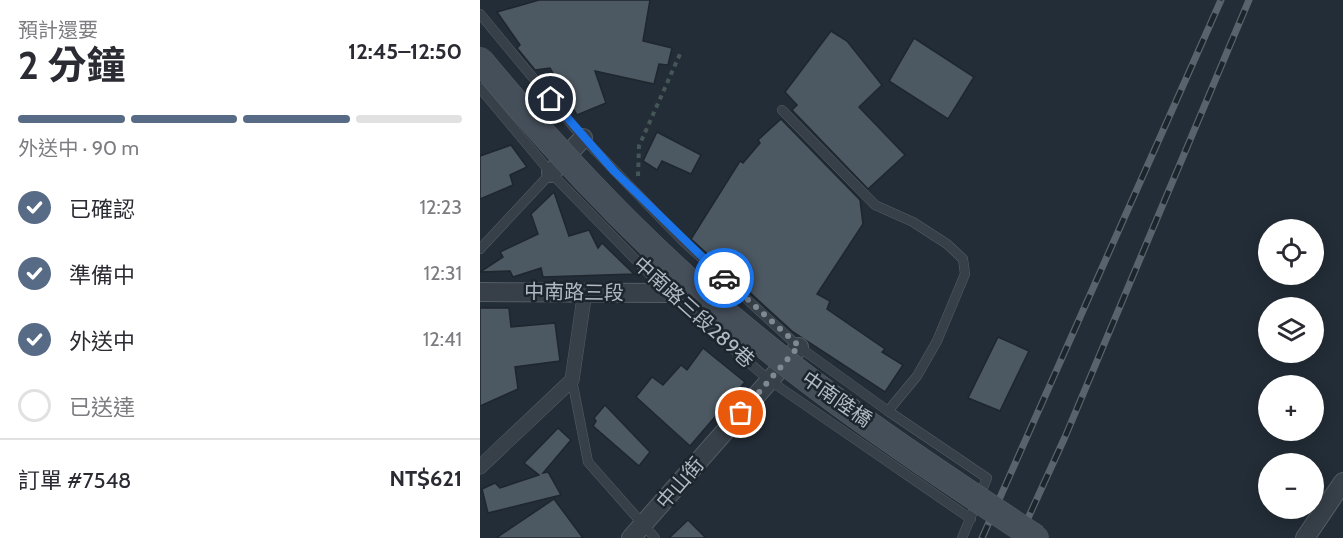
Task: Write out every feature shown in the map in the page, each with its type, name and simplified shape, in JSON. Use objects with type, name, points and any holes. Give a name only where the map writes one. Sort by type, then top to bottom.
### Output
[{"type":"main road","name":"中南陸橋","points":[[480,60],[565,159],[668,262],[746,331],[801,374],[1036,538]]},
{"type":"street","points":[[551,173],[583,138]]},
{"type":"street","points":[[480,467],[572,380],[585,291]]},
{"type":"street","name":"中南路三段","points":[[480,292],[585,291],[668,294]]},
{"type":"street","name":"中山街","points":[[631,538],[799,346]]},
{"type":"street","points":[[1305,538],[1343,482]]},
{"type":"lane","points":[[480,14],[583,138],[683,241],[799,346],[888,411],[987,478],[962,538]]},
{"type":"lane","name":"中南路三段289巷","points":[[480,88],[551,173],[668,294],[769,380],[971,519]]},
{"type":"lane","points":[[782,110],[875,205],[913,222],[947,244],[963,259],[965,274],[938,341],[918,376],[888,411]]},
{"type":"lane","points":[[480,249],[551,173]]},
{"type":"lane","points":[[572,380],[588,462],[655,538]]},
{"type":"path","points":[[638,196],[639,146],[680,54]]},
{"type":"building","points":[[539,0],[650,0],[643,41],[672,48],[668,65],[659,64],[654,84],[595,71],[606,103],[577,115],[550,68],[535,70],[517,48],[520,45],[497,12]]},
{"type":"building","points":[[831,31],[847,41],[882,85],[859,107],[905,155],[868,189],[792,110],[797,105],[785,92]]},
{"type":"building","points":[[914,38],[974,77],[948,119],[889,81]]},
{"type":"building","points":[[781,119],[860,200],[863,224],[817,294],[830,301],[827,309],[885,349],[882,352],[903,365],[885,392],[793,332],[691,239],[740,161],[743,163],[760,143],[758,140]]},
{"type":"building","points":[[657,132],[701,155],[691,174],[662,161],[657,170],[643,161]]},
{"type":"building","points":[[511,145],[527,167],[510,175],[513,185],[480,199],[480,156]]},
{"type":"building","points":[[554,192],[569,236],[589,230],[598,248],[602,243],[634,274],[543,277],[541,268],[513,277],[510,271],[480,272],[503,257],[500,252],[538,234],[531,214]]},
{"type":"building","points":[[480,308],[509,308],[511,327],[555,323],[560,361],[515,367],[518,389],[480,406]]},
{"type":"building","points":[[998,337],[1029,351],[1000,411],[968,398]]},
{"type":"building","points":[[703,348],[745,382],[690,446],[636,397],[652,377],[663,385],[681,365],[687,370]]},
{"type":"building","points":[[605,405],[650,452],[639,466],[593,426],[596,421],[594,418]]},
{"type":"building","points":[[558,428],[571,440],[543,473],[548,472],[561,495],[488,513],[482,489],[495,483],[500,488],[539,475],[524,463]]},
{"type":"building","points":[[554,499],[583,538],[496,538]]},
{"type":"building","points":[[688,520],[706,538],[669,538]]},
{"type":"railway","points":[[982,538],[1221,0]]},
{"type":"railway","points":[[1019,538],[1065,437],[1249,0]]},
{"type":"way so far","points":[[724,278],[799,346],[741,413]]},
{"type":"route","points":[[551,99],[614,171],[683,241],[724,278]]}]
